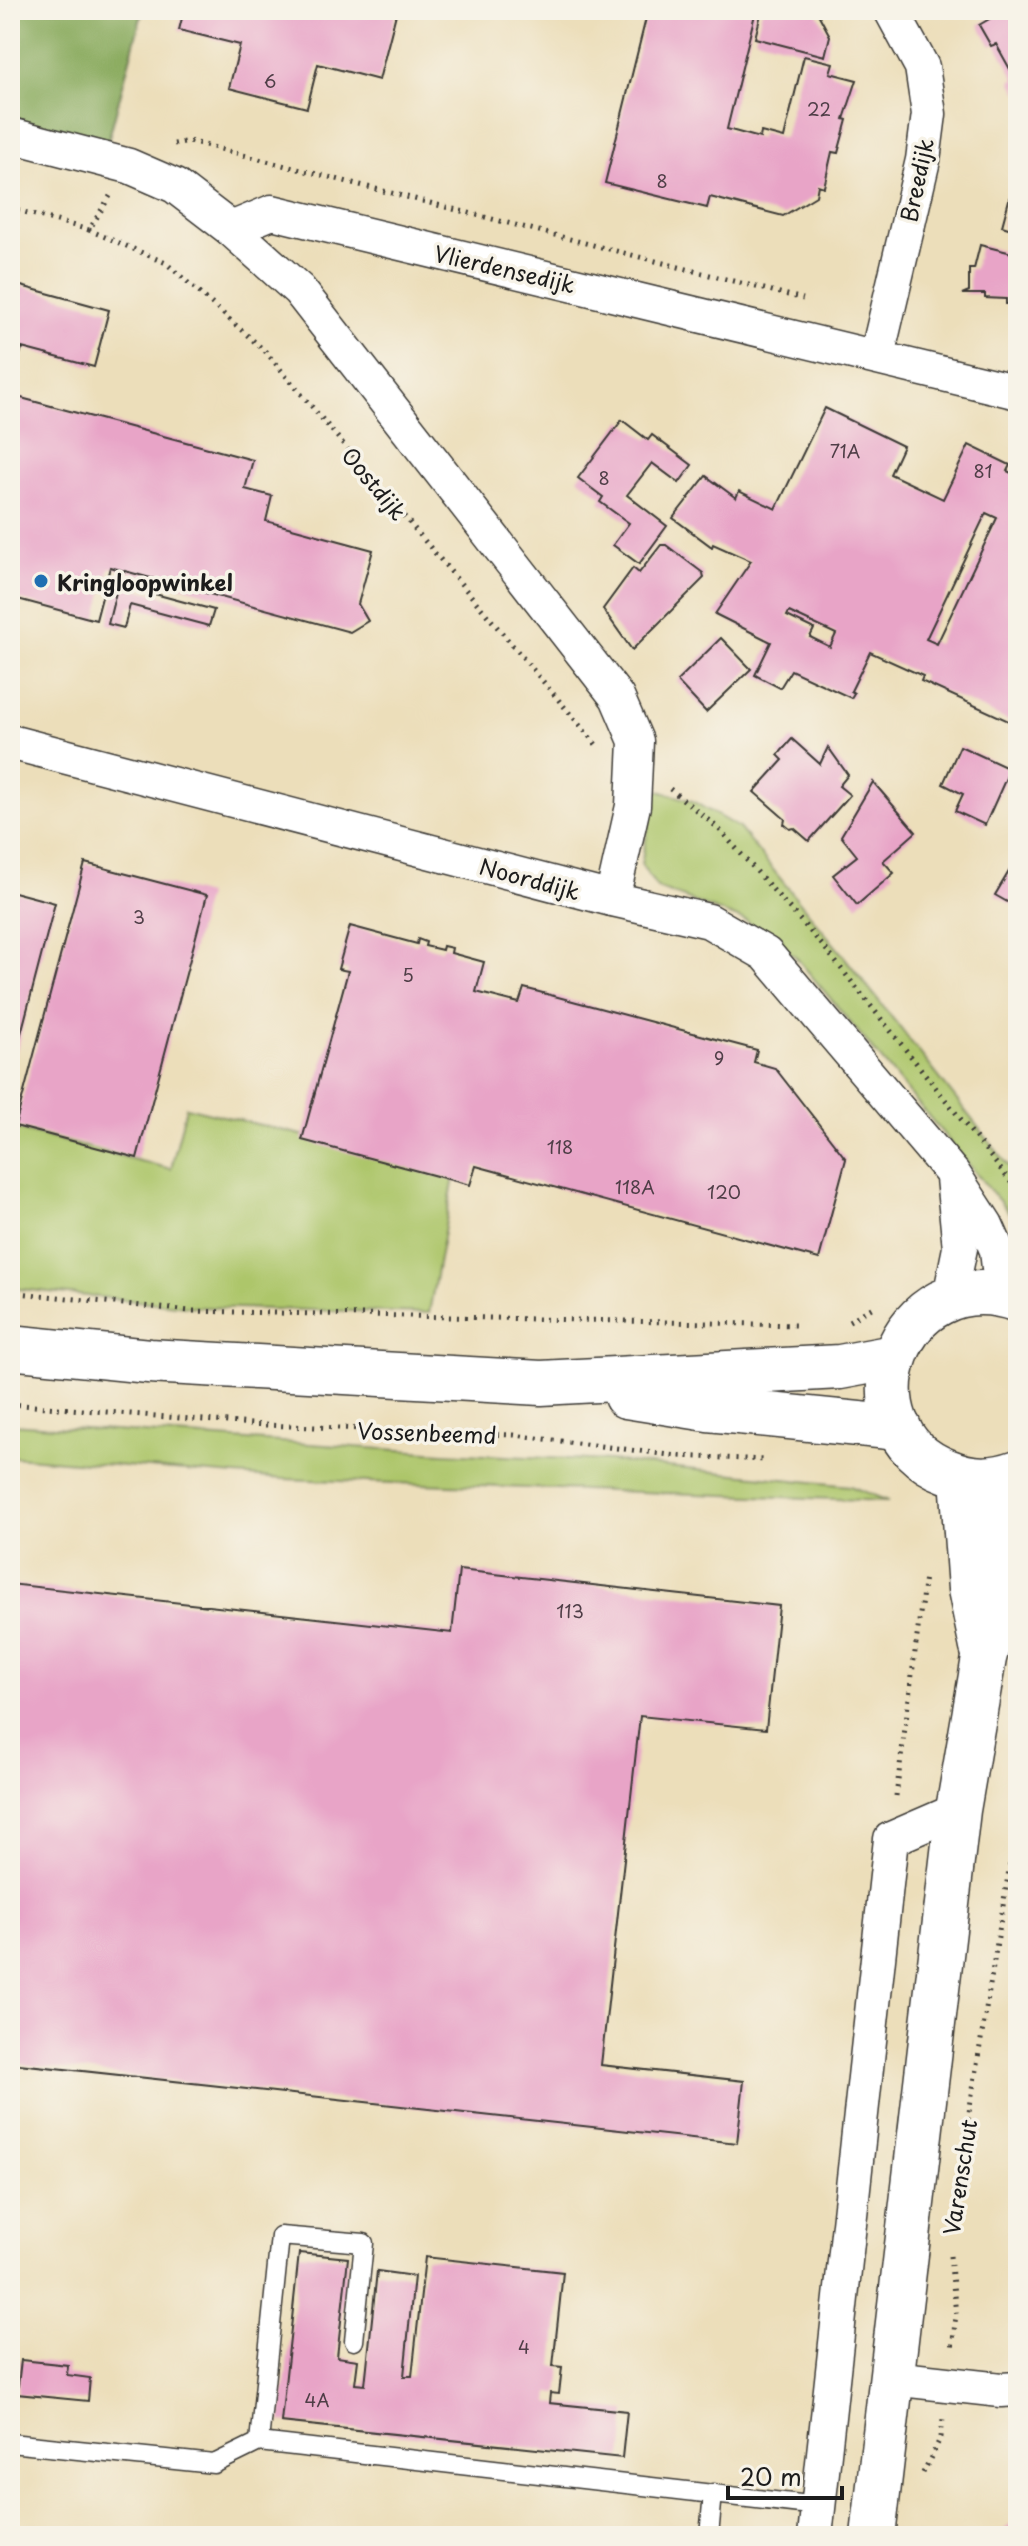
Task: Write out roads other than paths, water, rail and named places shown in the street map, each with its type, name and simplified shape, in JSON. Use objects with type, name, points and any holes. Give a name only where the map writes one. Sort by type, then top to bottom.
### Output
[{"type":"main road","points":[[995,1475],[937,1467],[915,1451],[899,1428],[891,1405],[889,1381],[894,1357],[904,1335],[919,1317],[950,1297],[981,1293],[1010,1298]]},
{"type":"main road","points":[[10,1347],[149,1361],[541,1383],[708,1409],[899,1428]]},
{"type":"main road","points":[[541,1383],[840,1367],[894,1357]]},
{"type":"main road","name":"Varenschut","points":[[873,2536],[958,1810],[984,1658],[1003,1587],[995,1475]]},
{"type":"street","name":"Breedijk","points":[[877,356],[923,160],[929,114],[922,67],[891,10]]},
{"type":"street","points":[[10,135],[129,166],[175,186],[231,229],[299,290],[617,697],[636,741],[633,806],[612,899]]},
{"type":"street","name":"Vlierdensedijk","points":[[231,229],[272,212],[1018,392]]},
{"type":"street","name":"Noorddijk","points":[[10,742],[612,899],[709,921],[766,954],[953,1174],[986,1225],[997,1250],[1010,1298]]},
{"type":"street","points":[[950,1297],[960,1248],[953,1174]]},
{"type":"street","points":[[817,2521],[891,1839],[958,1810]]},
{"type":"street","points":[[892,2378],[1001,2390],[1018,2389]]},
{"type":"lane","points":[[259,2442],[280,2236],[364,2243],[354,2341]]},
{"type":"lane","points":[[10,2443],[214,2464],[259,2442],[713,2493],[817,2521]]},
{"type":"lane","points":[[709,2536],[713,2493]]},
{"type":"place","name":"Kringloopwinkel","points":[[41,581]]}]
